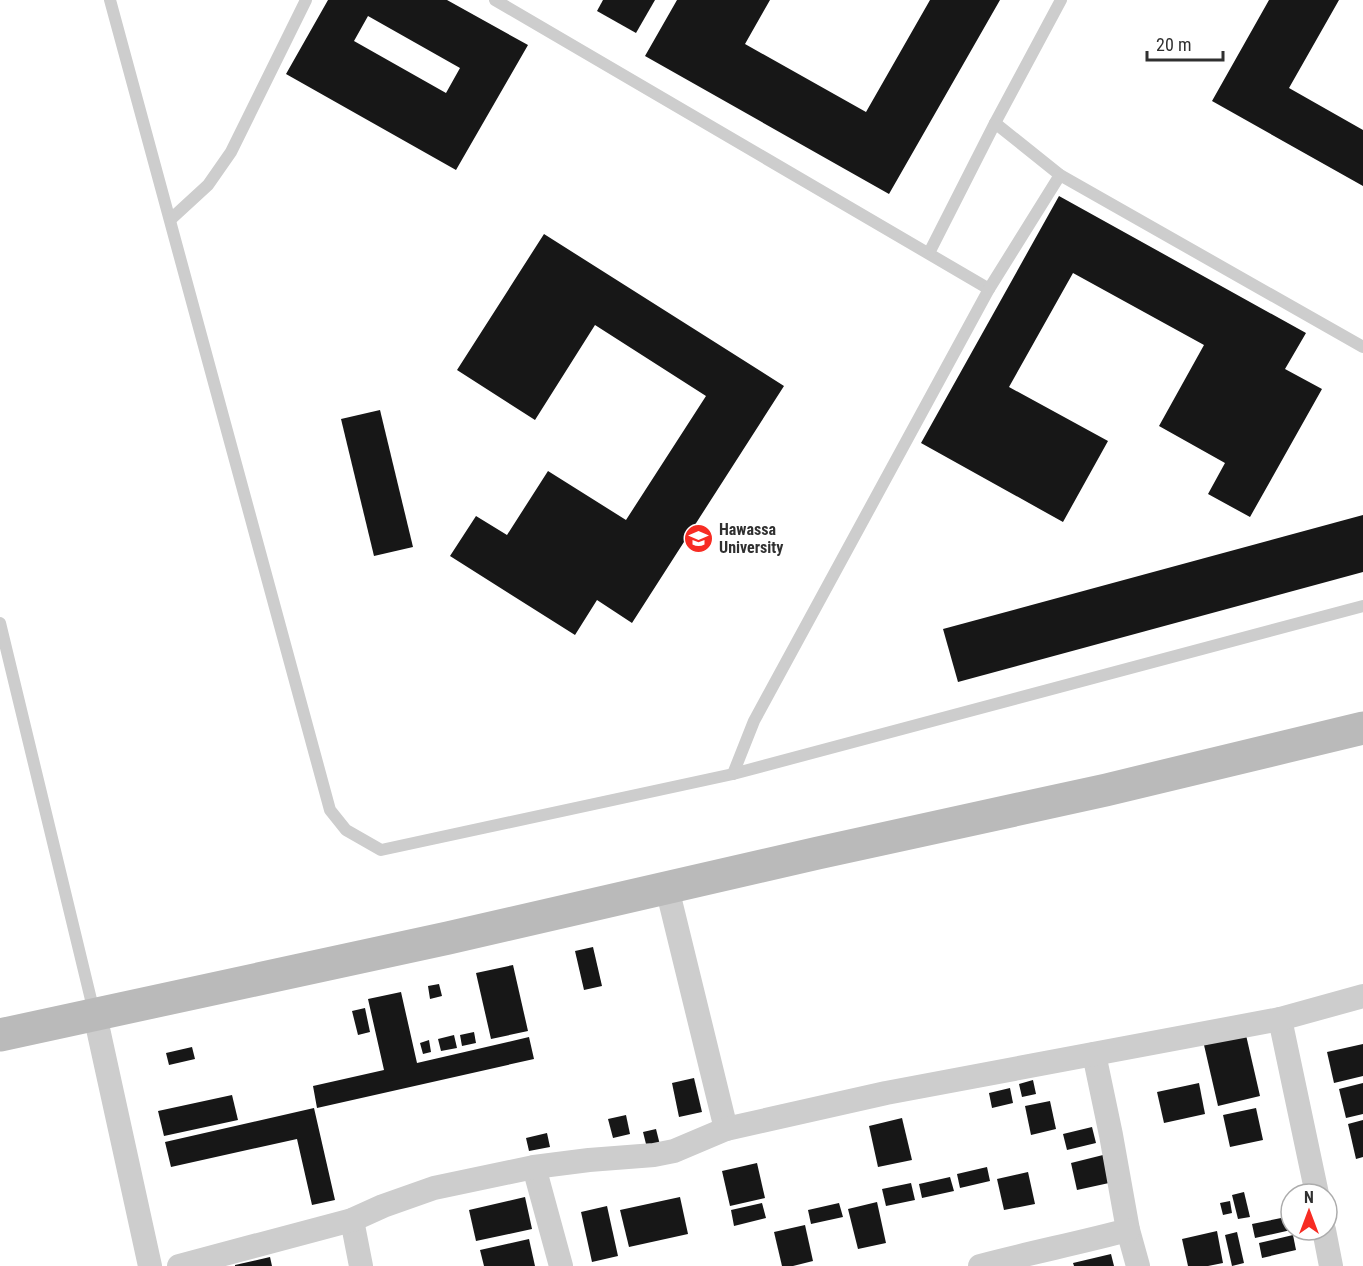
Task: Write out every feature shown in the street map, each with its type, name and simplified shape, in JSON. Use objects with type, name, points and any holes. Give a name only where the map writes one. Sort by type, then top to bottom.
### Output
[{"type":"street","points":[[0,1035],[448,938],[1106,790],[1363,728]]},
{"type":"street","points":[[667,888],[726,1129]]},
{"type":"street","points":[[179,1266],[352,1220],[434,1188],[534,1167],[674,1151],[726,1129],[886,1093],[1280,1019],[1363,996]]},
{"type":"street","points":[[95,1015],[150,1266]]},
{"type":"street","points":[[1280,1019],[1314,1182]]},
{"type":"street","points":[[1094,1054],[1128,1230],[1138,1266]]},
{"type":"street","points":[[534,1167],[561,1266]]},
{"type":"street","points":[[352,1220],[361,1266]]},
{"type":"street","points":[[980,1266],[1128,1230]]},
{"type":"street","points":[[1326,1242],[1331,1266]]},
{"type":"lane","points":[[110,0],[330,810],[346,830],[381,850],[733,774],[1363,606]]},
{"type":"lane","points":[[171,219],[208,185],[231,152],[306,0]]},
{"type":"lane","points":[[495,0],[989,289]]},
{"type":"lane","points":[[928,253],[1061,0]]},
{"type":"lane","points":[[995,123],[1060,175],[1363,347]]},
{"type":"lane","points":[[733,774],[754,721],[989,289],[1060,175]]},
{"type":"lane","points":[[0,622],[95,1015]]},
{"type":"building","points":[[328,0],[447,0],[528,45],[456,170],[286,74]],"holes":[[[368,16],[460,68],[446,93],[354,41]]]},
{"type":"building","points":[[603,0],[655,0],[636,33],[597,11]]},
{"type":"building","points":[[677,0],[770,0],[745,44],[866,112],[930,0],[1000,0],[889,194],[645,56]]},
{"type":"building","points":[[1269,0],[1339,0],[1289,88],[1363,130],[1363,186],[1212,101]]},
{"type":"building","points":[[1059,196],[1306,333],[1285,369],[1322,389],[1250,517],[1208,494],[1225,463],[1159,426],[1204,345],[1073,273],[1009,387],[1108,441],[1063,522],[921,443]]},
{"type":"building","points":[[544,234],[784,386],[632,623],[597,600],[575,635],[450,556],[476,516],[507,535],[548,471],[626,520],[706,396],[595,325],[535,420],[457,370]]},
{"type":"building","points":[[380,410],[413,547],[374,556],[341,419]]},
{"type":"building","points":[[1363,515],[1363,572],[958,682],[943,629]]},
{"type":"building","points":[[593,947],[602,986],[584,990],[575,951]]},
{"type":"building","points":[[513,965],[528,1031],[491,1039],[476,973]]},
{"type":"building","points":[[439,984],[442,996],[430,999],[428,986]]},
{"type":"building","points":[[401,992],[417,1063],[529,1037],[534,1059],[317,1108],[313,1086],[384,1070],[368,999]]},
{"type":"building","points":[[365,1008],[370,1032],[358,1035],[352,1011]]},
{"type":"building","points":[[474,1032],[476,1043],[462,1046],[460,1035]]},
{"type":"building","points":[[454,1035],[457,1048],[441,1051],[438,1039]]},
{"type":"building","points":[[1246,1035],[1260,1096],[1218,1106],[1204,1045]]},
{"type":"building","points":[[429,1040],[431,1052],[423,1054],[420,1043]]},
{"type":"building","points":[[1363,1044],[1363,1076],[1334,1083],[1327,1052]]},
{"type":"building","points":[[192,1047],[195,1059],[169,1065],[166,1053]]},
{"type":"building","points":[[694,1078],[702,1112],[679,1117],[672,1083]]},
{"type":"building","points":[[1033,1080],[1036,1094],[1022,1097],[1019,1084]]},
{"type":"building","points":[[1199,1083],[1205,1114],[1164,1123],[1157,1092]]},
{"type":"building","points":[[1363,1083],[1363,1114],[1346,1118],[1339,1089]]},
{"type":"building","points":[[1010,1088],[1013,1103],[992,1108],[989,1093]]},
{"type":"building","points":[[232,1095],[238,1120],[164,1136],[158,1111]]},
{"type":"building","points":[[1050,1101],[1056,1129],[1031,1135],[1025,1106]]},
{"type":"building","points":[[314,1108],[335,1200],[312,1205],[297,1139],[171,1167],[165,1142]]},
{"type":"building","points":[[1256,1108],[1263,1140],[1230,1147],[1223,1115]]},
{"type":"building","points":[[626,1115],[630,1134],[613,1138],[608,1119]]},
{"type":"building","points":[[902,1118],[912,1160],[878,1167],[869,1126]]},
{"type":"building","points":[[1363,1120],[1363,1157],[1356,1159],[1348,1124]]},
{"type":"building","points":[[1092,1127],[1096,1143],[1067,1150],[1063,1134]]},
{"type":"building","points":[[656,1129],[660,1145],[647,1148],[643,1132]]},
{"type":"building","points":[[547,1133],[550,1147],[529,1151],[526,1138]]},
{"type":"building","points":[[1103,1155],[1109,1183],[1077,1190],[1071,1163]]},
{"type":"building","points":[[757,1163],[765,1198],[730,1206],[722,1171]]},
{"type":"building","points":[[987,1167],[990,1181],[960,1188],[957,1174]]},
{"type":"building","points":[[1028,1172],[1035,1204],[1004,1210],[997,1179]]},
{"type":"building","points":[[950,1177],[954,1191],[922,1198],[919,1184]]},
{"type":"building","points":[[911,1183],[915,1200],[886,1206],[882,1189]]},
{"type":"building","points":[[1244,1192],[1250,1217],[1238,1219],[1232,1195]]},
{"type":"building","points":[[525,1197],[532,1229],[476,1241],[469,1210]]},
{"type":"building","points":[[680,1197],[688,1234],[629,1247],[620,1210]]},
{"type":"building","points":[[1230,1201],[1232,1213],[1223,1215],[1220,1203]]},
{"type":"building","points":[[877,1202],[886,1243],[858,1249],[848,1209]]},
{"type":"building","points":[[762,1203],[766,1218],[734,1226],[731,1210]]},
{"type":"building","points":[[839,1203],[843,1217],[811,1224],[808,1210]]},
{"type":"building","points":[[607,1206],[618,1256],[592,1262],[581,1212]]},
{"type":"building","points":[[1279,1218],[1279,1233],[1255,1238],[1252,1224]]},
{"type":"building","points":[[805,1225],[813,1261],[782,1266],[774,1232]]},
{"type":"building","points":[[1217,1231],[1223,1263],[1188,1266],[1182,1239]]},
{"type":"building","points":[[1237,1232],[1244,1263],[1232,1266],[1225,1235]]},
{"type":"building","points":[[1279,1238],[1279,1242],[1294,1242],[1296,1250],[1262,1258],[1259,1243]]},
{"type":"building","points":[[529,1239],[535,1266],[484,1266],[480,1250]]},
{"type":"building","points":[[1111,1254],[1114,1266],[1074,1266],[1073,1263]]},
{"type":"building","points":[[270,1257],[272,1266],[235,1266],[235,1265]]},
{"type":"place","name":"Hawassa University","points":[[698,538]]}]
